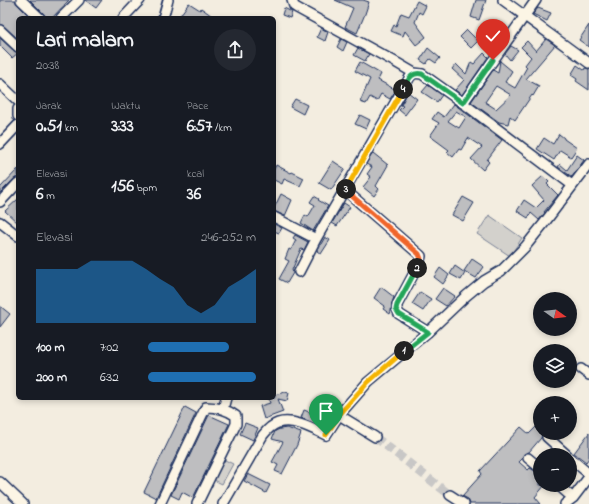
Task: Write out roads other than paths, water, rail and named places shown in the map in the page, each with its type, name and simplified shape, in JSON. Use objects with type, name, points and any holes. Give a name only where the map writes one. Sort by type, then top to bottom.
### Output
[{"type":"street","points":[[21,0],[38,16]]},
{"type":"street","points":[[125,16],[140,0]]},
{"type":"street","points":[[164,16],[168,0]]},
{"type":"street","points":[[292,0],[296,8],[414,73],[422,74],[572,185]]},
{"type":"street","points":[[503,0],[589,63]]},
{"type":"street","points":[[463,103],[536,0]]},
{"type":"street","points":[[63,16],[76,1]]},
{"type":"street","points":[[0,30],[16,45]]},
{"type":"street","points":[[299,272],[316,239],[410,77],[414,73]]},
{"type":"street","points":[[0,84],[16,100]]},
{"type":"street","points":[[0,144],[16,127]]},
{"type":"street","points":[[223,504],[263,435],[272,426],[285,422],[295,423],[326,435],[339,415],[368,382],[428,332],[466,296],[484,281],[501,271],[541,227],[589,164]]},
{"type":"street","points":[[0,202],[16,186]]},
{"type":"street","points":[[345,190],[421,256],[419,264],[396,309],[399,314],[428,332]]},
{"type":"street","points":[[276,218],[316,239]]},
{"type":"street","points":[[0,222],[16,234]]},
{"type":"street","points":[[223,410],[226,400]]},
{"type":"street","points":[[160,504],[206,407],[223,410],[236,416],[236,424],[197,504]]},
{"type":"street","points":[[339,415],[375,437]]},
{"type":"street","points":[[551,440],[560,448]]},
{"type":"street","points":[[528,458],[533,462]]},
{"type":"street","points":[[565,504],[573,498],[589,476],[577,465]]},
{"type":"street","points":[[0,482],[24,504]]},
{"type":"street","points":[[566,492],[573,498]]},
{"type":"street","points":[[450,495],[464,504]]},
{"type":"tunnel","points":[[375,437],[450,495]]}]
